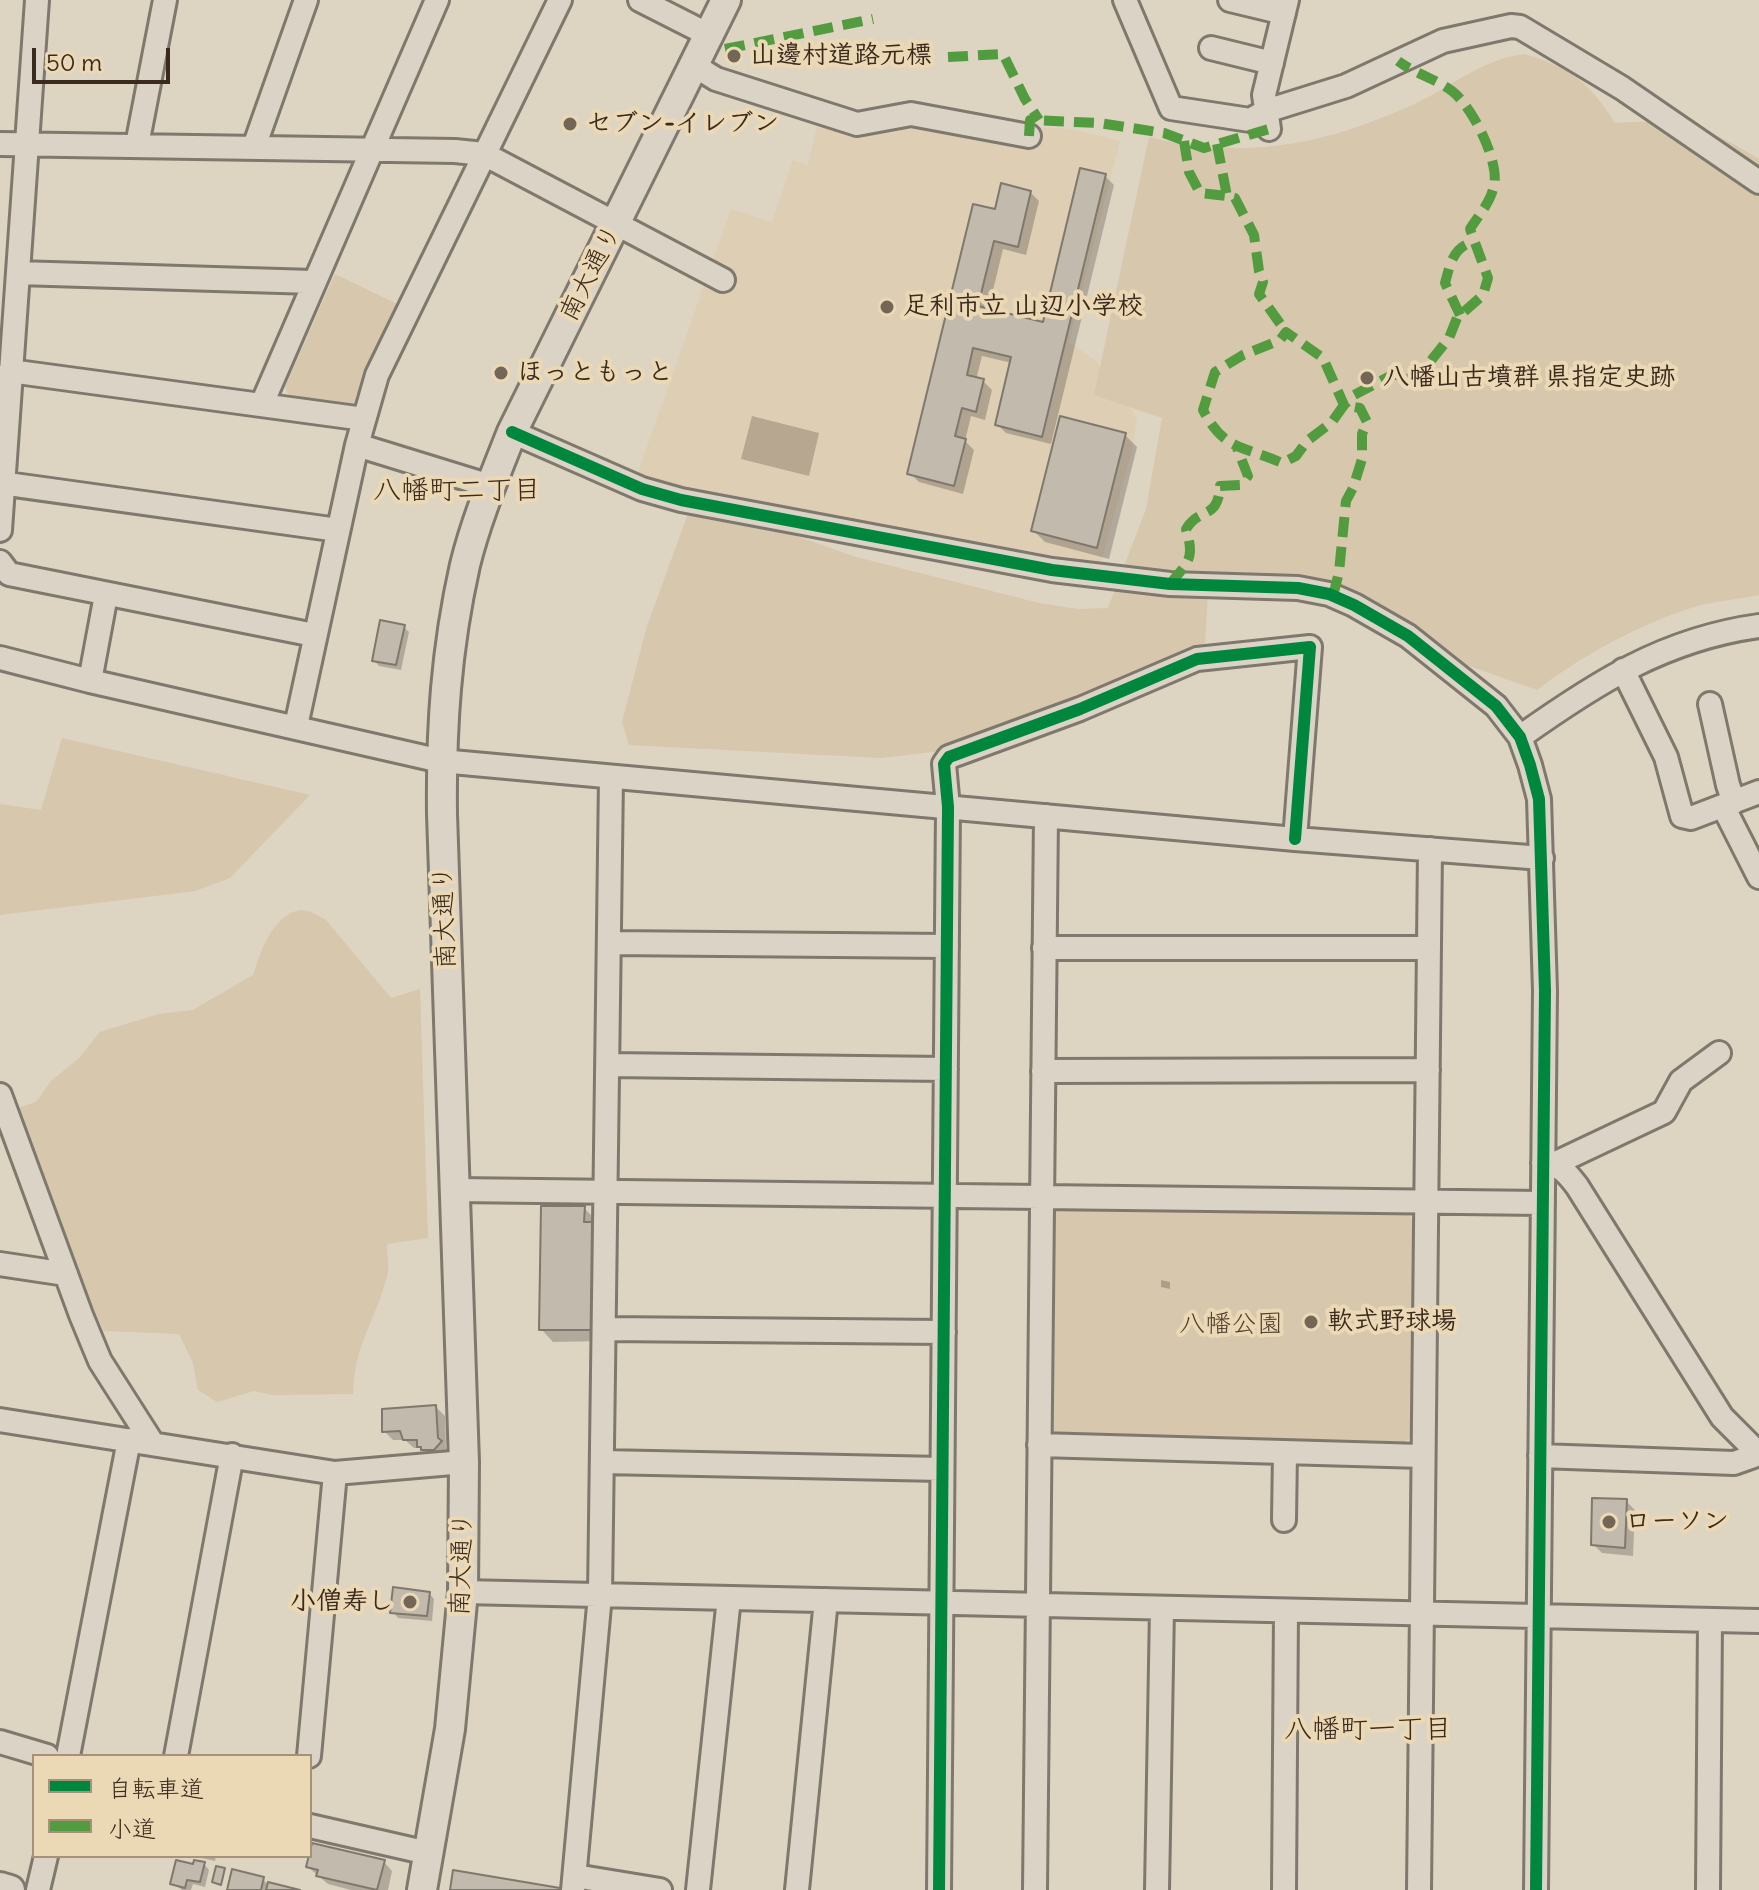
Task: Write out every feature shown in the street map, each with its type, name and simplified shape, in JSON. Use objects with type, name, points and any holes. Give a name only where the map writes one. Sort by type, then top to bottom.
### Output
[{"type":"main road","name":"南大通り","points":[[422,1890],[450,1729],[463,1592],[464,1462],[441,761],[441,725],[452,636],[466,563],[490,486],[512,432],[726,0]]},
{"type":"main road","points":[[0,1887],[10,1890]]},
{"type":"street","points":[[0,530],[4,401],[10,371],[37,0]]},
{"type":"street","points":[[137,145],[165,0]]},
{"type":"street","points":[[254,147],[306,0]]},
{"type":"street","points":[[262,404],[437,0]]},
{"type":"street","points":[[296,726],[357,445],[377,375],[560,0]]},
{"type":"street","points":[[640,0],[709,35]]},
{"type":"street","points":[[1125,0],[1171,108],[1267,120],[1443,41],[1511,26],[1538,36],[1622,88],[1759,182]]},
{"type":"street","points":[[1230,0],[1285,6],[1264,95],[1267,120]]},
{"type":"street","points":[[1211,48],[1272,63]]},
{"type":"street","points":[[695,66],[716,79],[857,124],[911,114],[1029,136]]},
{"type":"street","points":[[0,144],[372,149],[484,154],[716,276]]},
{"type":"street","points":[[18,273],[313,282]]},
{"type":"street","points":[[10,371],[364,419]]},
{"type":"street","points":[[512,432],[642,489],[681,500],[1052,570],[1170,584],[1298,588],[1329,594],[1408,636],[1496,706],[1520,737],[1539,799],[1548,1164],[1543,1203],[1536,1890]]},
{"type":"street","points":[[357,445],[490,486]]},
{"type":"street","points":[[1,484],[338,530]]},
{"type":"street","points":[[0,562],[9,574],[314,635]]},
{"type":"street","points":[[90,681],[106,595]]},
{"type":"street","points":[[1520,737],[1623,670],[1689,641],[1719,632],[1759,626]]},
{"type":"street","points":[[939,1890],[948,807],[944,764],[949,757],[1080,709],[1197,659],[1310,647],[1295,839]]},
{"type":"street","points":[[0,658],[441,761],[1295,839],[1542,858]]},
{"type":"street","points":[[1623,670],[1666,757],[1682,816],[1691,818],[1759,792]]},
{"type":"street","points":[[1710,704],[1728,785],[1729,804],[1759,877]]},
{"type":"street","points":[[611,778],[600,1595],[574,1883],[660,1890]]},
{"type":"street","points":[[1035,1890],[1046,816]]},
{"type":"street","points":[[1419,1890],[1430,849]]},
{"type":"street","points":[[609,943],[947,946]]},
{"type":"street","points":[[1044,948],[1429,948]]},
{"type":"street","points":[[1548,1164],[1664,1112],[1681,1081],[1719,1053]]},
{"type":"street","points":[[608,1065],[946,1069]]},
{"type":"street","points":[[1043,1071],[1428,1070]]},
{"type":"street","points":[[0,1095],[100,1361],[153,1444]]},
{"type":"street","points":[[1540,1456],[1734,1463],[1759,1454],[1722,1417],[1587,1201],[1565,1171],[1548,1164]]},
{"type":"street","points":[[455,1190],[1543,1203]]},
{"type":"street","points":[[0,1264],[66,1274]]},
{"type":"street","points":[[605,1329],[944,1332]]},
{"type":"street","points":[[0,1420],[335,1473],[464,1462]]},
{"type":"street","points":[[68,1754],[129,1440]]},
{"type":"street","points":[[1039,1445],[1423,1456]]},
{"type":"street","points":[[1284,1520],[1285,1452]]},
{"type":"street","points":[[176,1754],[232,1455]]},
{"type":"street","points":[[603,1462],[942,1469]]},
{"type":"street","points":[[309,1754],[335,1473]]},
{"type":"street","points":[[463,1592],[1759,1621]]},
{"type":"street","points":[[698,1890],[729,1598]]},
{"type":"street","points":[[797,1890],[826,1600]]},
{"type":"street","points":[[1157,1890],[1162,1608]]},
{"type":"street","points":[[1284,1890],[1286,1611]]},
{"type":"street","points":[[1708,1890],[1710,1620]]},
{"type":"street","points":[[0,1742],[40,1754]]},
{"type":"street","points":[[312,1826],[428,1853]]},
{"type":"street","points":[[38,1890],[46,1858]]},
{"type":"shaded area","name":"足利市立 山辺小学校","points":[[819,117],[1070,129],[1120,141],[1069,342],[1096,361],[1137,418],[1132,450],[1100,566],[678,491],[636,478],[731,209],[772,222],[793,160],[808,165]]},
{"type":"shaded area","points":[[752,416],[819,433],[809,476],[741,459]]},
{"type":"green space","points":[[1524,54],[1577,78],[1597,97],[1615,123],[1657,122],[1691,127],[1723,138],[1759,159],[1759,595],[1697,606],[1655,622],[1593,652],[1537,690],[1450,659],[1430,639],[1386,609],[1347,592],[1209,577],[1205,644],[1136,677],[941,751],[881,758],[629,745],[622,722],[647,626],[689,511],[771,527],[856,557],[1039,603],[1078,609],[1108,608],[1146,509],[1162,418],[1094,395],[1149,137],[1217,148],[1283,145],[1315,139],[1379,119],[1426,98],[1480,68]]},
{"type":"green space","points":[[335,274],[397,304],[362,397],[354,405],[290,398],[285,387]]},
{"type":"green space","points":[[62,738],[310,795],[230,878],[195,891],[0,915],[0,804],[41,810]]},
{"type":"green space","points":[[300,910],[326,920],[391,998],[420,989],[428,1238],[387,1244],[387,1276],[361,1346],[353,1394],[271,1395],[254,1391],[217,1402],[198,1390],[193,1363],[179,1334],[104,1331],[76,1276],[18,1108],[36,1102],[51,1081],[78,1059],[100,1032],[159,1014],[193,1010],[253,975],[264,945],[275,927],[282,919]]},
{"type":"green space","name":"八幡公園","points":[[1061,1206],[1403,1210],[1413,1219],[1412,1437],[1402,1443],[1060,1440],[1049,1427],[1052,1216]]},
{"type":"building","points":[[1080,168],[1106,174],[1042,437],[995,425],[1011,357],[973,348],[967,375],[984,379],[976,412],[962,408],[955,436],[966,439],[954,486],[907,474],[973,204],[995,209],[1001,183],[1031,191],[1018,247],[994,241],[978,306],[1043,322]]},
{"type":"building","points":[[1060,416],[1126,433],[1097,548],[1031,531]]},
{"type":"building","points":[[380,620],[405,625],[396,665],[372,661]]},
{"type":"building","points":[[541,1206],[585,1206],[584,1222],[597,1222],[596,1330],[539,1330]]},
{"type":"building","points":[[436,1405],[438,1438],[442,1441],[434,1450],[421,1450],[417,1447],[417,1440],[403,1440],[400,1431],[382,1432],[382,1409]]},
{"type":"building","name":"ローソン","points":[[1592,1498],[1627,1499],[1625,1548],[1591,1545]]},
{"type":"building","name":"小僧寿し","points":[[393,1587],[430,1592],[427,1616],[390,1613]]},
{"type":"building","points":[[312,1843],[385,1860],[377,1890],[316,1876],[318,1870],[306,1867],[308,1858],[312,1858]]},
{"type":"building","points":[[176,1860],[193,1864],[194,1860],[205,1862],[200,1882],[187,1880],[185,1888],[170,1884]]},
{"type":"building","points":[[216,1866],[225,1868],[221,1885],[212,1882]]},
{"type":"building","points":[[232,1869],[264,1877],[261,1890],[227,1890]]},
{"type":"building","points":[[453,1870],[560,1888],[450,1890]]},
{"type":"building","points":[[268,1882],[300,1890],[266,1890]]},
{"type":"marked path","points":[[725,49],[873,19]]},
{"type":"marked path","points":[[948,57],[1003,54],[1039,120]]},
{"type":"marked path","points":[[1333,596],[1339,572],[1346,501],[1362,459],[1362,434],[1367,422],[1360,408],[1344,405],[1332,422],[1307,441],[1296,456],[1282,463],[1227,440],[1203,410],[1215,372],[1243,355],[1280,340],[1286,332],[1323,358],[1344,405],[1354,395],[1394,374],[1408,379],[1422,372],[1449,338],[1457,318],[1483,295],[1488,278],[1470,229],[1494,186],[1489,149],[1476,121],[1460,98],[1398,61]]},
{"type":"marked path","points":[[1029,136],[1030,120],[1099,123],[1164,133],[1204,148],[1269,129]]},
{"type":"marked path","points":[[1184,141],[1189,172],[1200,193],[1227,196]]},
{"type":"marked path","points":[[1217,144],[1227,196],[1235,198],[1254,235],[1263,282],[1259,294],[1286,332]]},
{"type":"marked path","points":[[1460,315],[1445,283],[1457,252],[1474,242]]},
{"type":"marked path","points":[[1170,584],[1190,554],[1186,529],[1191,522],[1212,509],[1219,497],[1220,486],[1241,485],[1248,476],[1237,448]]},
{"type":"cycle path","points":[[512,432],[642,489],[681,500],[1052,570],[1170,584],[1298,588],[1329,594],[1408,636],[1496,706],[1520,737],[1539,799],[1545,991],[1536,1890]]},
{"type":"cycle path","points":[[939,1890],[948,807],[944,764],[949,757],[1080,709],[1197,659],[1310,647],[1295,839]]},
{"type":"place","name":"山邊村道路元標","points":[[734,56]]},
{"type":"place","name":"セブン-イレブン","points":[[570,124]]},
{"type":"place","name":"足利市立 山辺小学校","points":[[887,307]]},
{"type":"place","name":"ほっともっと","points":[[501,373]]},
{"type":"place","name":"八幡山古墳群 県指定史跡","points":[[1367,378]]},
{"type":"place","name":"軟式野球場","points":[[1311,1322]]},
{"type":"place","name":"ローソン","points":[[1609,1522]]},
{"type":"place","name":"小僧寿し","points":[[410,1602]]},
{"type":"district","name":"八幡町二丁目","points":[[457,491]]},
{"type":"district","name":"八幡町一丁目","points":[[1368,1730]]}]
